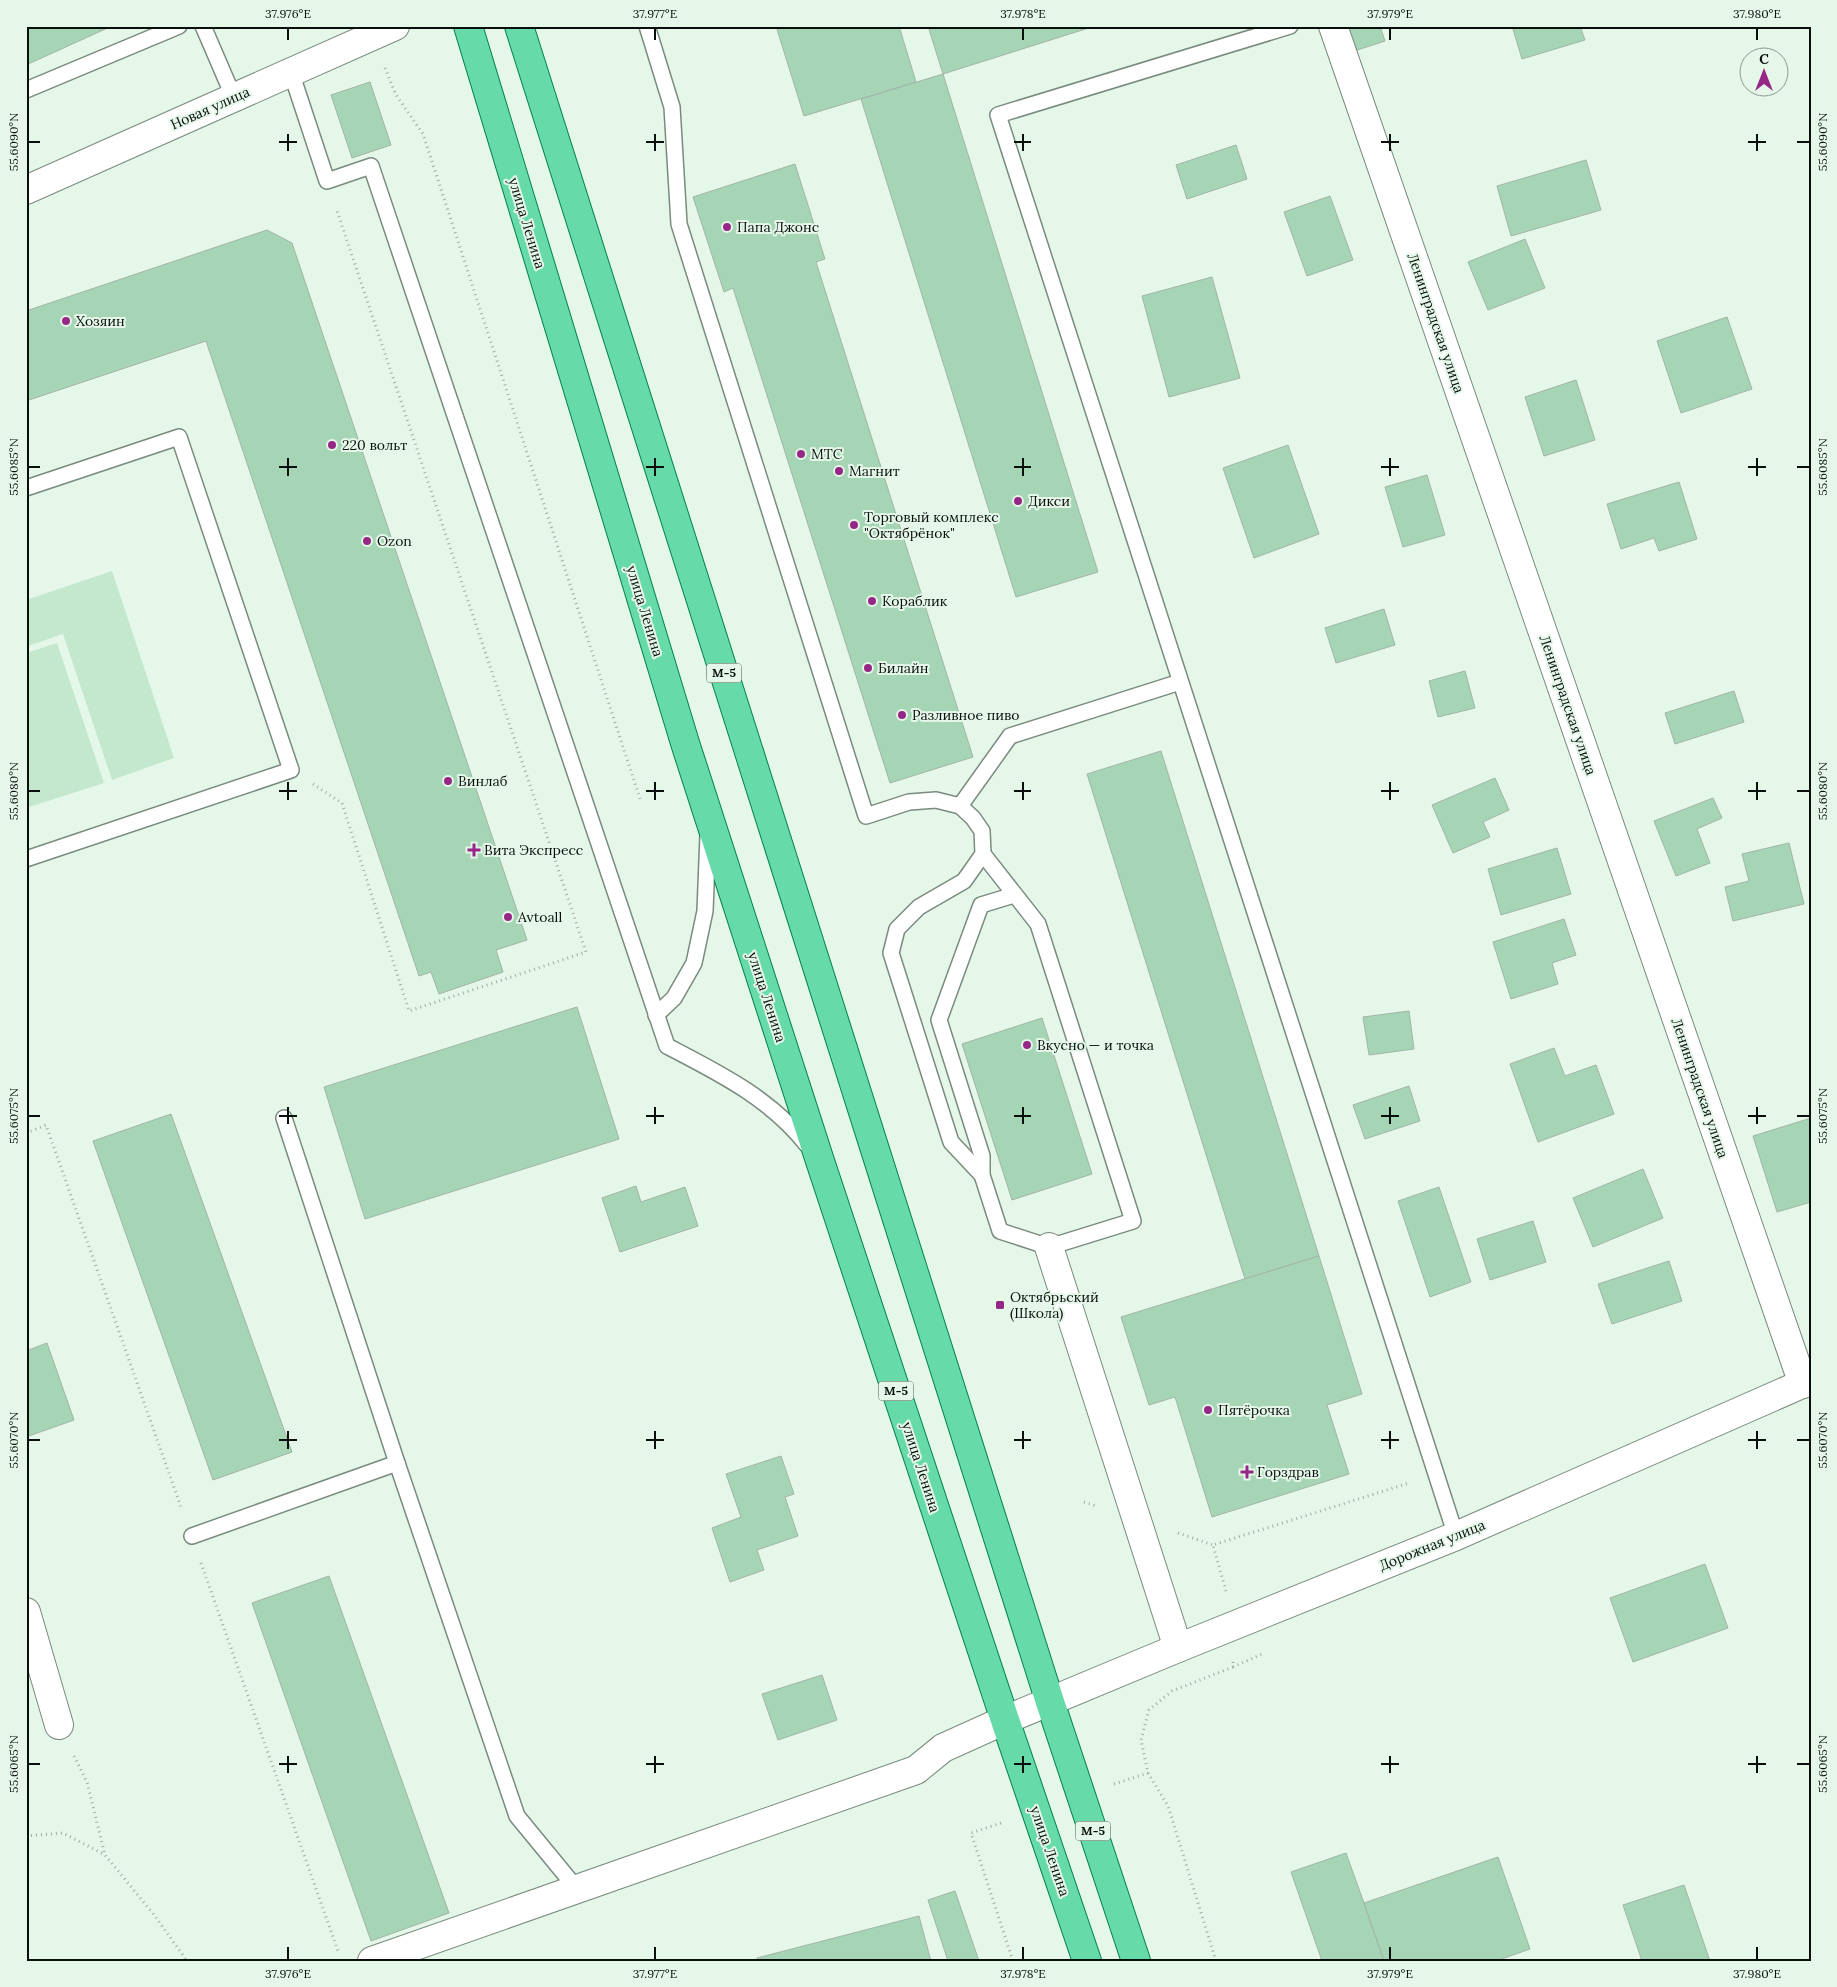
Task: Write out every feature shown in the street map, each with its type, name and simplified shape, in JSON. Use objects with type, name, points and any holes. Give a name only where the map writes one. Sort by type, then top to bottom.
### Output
[{"type":"main road","name":"улица Ленина","points":[[468,26],[708,816],[1005,1720],[1087,1961]]},
{"type":"main road","name":"М-5","points":[[519,26],[1050,1702],[1136,1961]]},
{"type":"street","name":"Новая улица","points":[[26,190],[395,26]]},
{"type":"street","name":"Ленинградская улица","points":[[1333,26],[1807,1382]]},
{"type":"street","points":[[1049,1247],[1178,1648]]},
{"type":"street","name":"Дорожная улица","points":[[372,1961],[916,1770],[943,1748],[1005,1720],[1456,1536],[1807,1382]]},
{"type":"street","points":[[26,1612],[60,1725]]},
{"type":"lane","points":[[26,90],[180,26]]},
{"type":"lane","points":[[203,26],[234,98]]},
{"type":"lane","points":[[647,26],[672,107],[679,224],[866,816],[909,802],[936,800],[960,806],[973,818],[982,832],[983,854],[1038,924],[1133,1221],[1049,1247],[1000,1231],[982,1175],[982,1156],[939,1020],[981,905],[1014,895]]},
{"type":"lane","points":[[1290,26],[998,115],[1456,1536]]},
{"type":"lane","points":[[290,72],[327,181],[371,166],[667,1046],[726,1077],[763,1101],[792,1126],[820,1161]]},
{"type":"lane","points":[[26,488],[179,437],[291,770],[26,859]]},
{"type":"lane","points":[[960,806],[1010,736],[1180,682]]},
{"type":"lane","points":[[656,1015],[674,998],[694,962],[705,911],[708,816]]},
{"type":"lane","points":[[982,1175],[951,1142],[891,953],[897,929],[919,907],[964,881],[983,854]]},
{"type":"lane","points":[[284,1118],[397,1463],[518,1816],[577,1889]]},
{"type":"lane","points":[[192,1536],[397,1463]]},
{"type":"path","points":[[382,61],[396,95],[423,134],[641,802]]},
{"type":"path","points":[[291,770],[342,803],[409,1010],[586,952],[327,181]]},
{"type":"path","points":[[1225,1584],[1213,1544],[1436,1475]]},
{"type":"path","points":[[60,1725],[87,1782],[105,1855]]},
{"type":"path","points":[[1111,1785],[1148,1773],[1168,1806],[1216,1961]]},
{"type":"path","points":[[1001,1823],[972,1833],[1013,1961]]},
{"type":"path","points":[[26,1836],[63,1833],[105,1855],[155,1916],[187,1961]]},
{"type":"green space","points":[[112,571],[174,758],[112,780],[63,634],[28,646],[26,642],[26,600]]},
{"type":"green space","points":[[57,643],[104,783],[26,808],[26,653]]},
{"type":"building","points":[[26,26],[112,26],[26,65]]},
{"type":"building","points":[[776,26],[899,26],[916,82],[804,116]]},
{"type":"building","points":[[928,26],[1095,26],[943,74]]},
{"type":"building","points":[[1340,26],[1380,26],[1385,41],[1348,53]]},
{"type":"building","points":[[1512,26],[1580,26],[1585,40],[1522,59]]},
{"type":"building","points":[[943,74],[1098,572],[1016,597],[861,99]]},
{"type":"building","points":[[370,82],[391,145],[352,158],[331,95]]},
{"type":"building","points":[[1236,145],[1247,179],[1187,199],[1176,165]]},
{"type":"building","points":[[1586,160],[1601,210],[1511,236],[1497,186]]},
{"type":"building","name":"Торговый комплекс \"Октябрёнок\"","points":[[795,164],[825,259],[816,262],[973,757],[890,783],[733,288],[724,292],[693,197]]},
{"type":"building","points":[[1330,196],[1353,260],[1307,276],[1284,212]]},
{"type":"building","points":[[267,230],[292,243],[527,940],[496,950],[503,972],[439,994],[431,972],[419,976],[206,341],[26,401],[26,311]]},
{"type":"building","points":[[1525,239],[1545,288],[1488,310],[1468,262]]},
{"type":"building","points":[[1212,277],[1240,378],[1169,397],[1142,296]]},
{"type":"building","points":[[1727,317],[1752,389],[1681,413],[1657,341]]},
{"type":"building","points":[[1576,380],[1595,440],[1544,456],[1525,397]]},
{"type":"building","points":[[1288,445],[1319,534],[1254,558],[1223,468]]},
{"type":"building","points":[[1427,475],[1445,535],[1403,547],[1385,487]]},
{"type":"building","points":[[1679,482],[1697,539],[1659,551],[1654,538],[1621,549],[1607,504]]},
{"type":"building","points":[[1384,609],[1395,645],[1336,663],[1325,628]]},
{"type":"building","points":[[1465,671],[1475,708],[1438,717],[1429,681]]},
{"type":"building","points":[[1734,691],[1744,722],[1675,744],[1665,713]]},
{"type":"building","points":[[1161,751],[1319,1256],[1245,1279],[1087,774]]},
{"type":"building","points":[[1495,778],[1509,810],[1483,822],[1490,837],[1453,853],[1432,805]]},
{"type":"building","points":[[1713,798],[1722,818],[1697,829],[1710,863],[1676,876],[1654,821]]},
{"type":"building","points":[[1789,843],[1804,904],[1733,921],[1725,887],[1749,881],[1742,854]]},
{"type":"building","points":[[1557,848],[1571,894],[1501,915],[1488,869]]},
{"type":"building","points":[[1564,919],[1576,955],[1552,963],[1558,984],[1511,999],[1493,942]]},
{"type":"building","points":[[577,1007],[619,1139],[365,1219],[324,1087]]},
{"type":"building","points":[[1409,1011],[1414,1049],[1369,1055],[1363,1017]]},
{"type":"building","points":[[1042,1018],[1092,1174],[1012,1200],[962,1044]]},
{"type":"building","points":[[1554,1048],[1565,1076],[1596,1065],[1614,1114],[1538,1142],[1510,1064]]},
{"type":"building","points":[[1409,1086],[1420,1121],[1365,1139],[1353,1105]]},
{"type":"building","points":[[171,1114],[292,1452],[213,1480],[93,1141]]},
{"type":"building","points":[[1811,1118],[1811,1202],[1777,1212],[1753,1136]]},
{"type":"building","points":[[1643,1169],[1663,1218],[1593,1247],[1573,1198]]},
{"type":"building","points":[[636,1186],[641,1202],[685,1187],[698,1226],[620,1252],[602,1198]]},
{"type":"building","points":[[1439,1187],[1471,1282],[1430,1297],[1398,1201]]},
{"type":"building","points":[[1533,1221],[1546,1262],[1490,1280],[1477,1239]]},
{"type":"building","points":[[1319,1256],[1362,1394],[1327,1405],[1349,1474],[1212,1517],[1175,1397],[1149,1405],[1121,1317]]},
{"type":"building","points":[[1669,1261],[1682,1301],[1612,1324],[1598,1284]]},
{"type":"building","points":[[47,1343],[74,1420],[26,1437],[26,1351]]},
{"type":"building","points":[[781,1456],[794,1494],[785,1497],[798,1536],[757,1550],[764,1570],[730,1582],[712,1528],[741,1517],[726,1474]]},
{"type":"building","points":[[1705,1564],[1728,1628],[1633,1662],[1610,1598]]},
{"type":"building","points":[[329,1576],[449,1913],[371,1941],[252,1603]]},
{"type":"building","points":[[822,1675],[837,1720],[778,1740],[762,1694]]},
{"type":"building","points":[[1346,1853],[1384,1961],[1322,1961],[1291,1872]]},
{"type":"building","points":[[1498,1857],[1530,1949],[1496,1961],[1384,1961],[1364,1903]]},
{"type":"building","points":[[1684,1885],[1710,1961],[1642,1961],[1623,1905]]},
{"type":"building","points":[[955,1891],[979,1961],[948,1961],[928,1900]]},
{"type":"building","points":[[919,1916],[931,1961],[757,1961],[757,1958]]},
{"type":"place","name":"Папа Джонс","points":[[727,227]]},
{"type":"place","name":"Хозяин","points":[[66,321]]},
{"type":"place","name":"220 вольт","points":[[332,445]]},
{"type":"place","name":"МТС","points":[[801,454]]},
{"type":"place","name":"Магнит","points":[[839,471]]},
{"type":"place","name":"Дикси","points":[[1018,501]]},
{"type":"place","name":"Торговый комплекс \"Октябрёнок\"","points":[[854,525]]},
{"type":"place","name":"Ozon","points":[[367,541]]},
{"type":"place","name":"Кораблик","points":[[872,601]]},
{"type":"place","name":"Билайн","points":[[868,668]]},
{"type":"place","name":"Разливное пиво","points":[[902,715]]},
{"type":"place","name":"Винлаб","points":[[448,781]]},
{"type":"place","name":"Вита Экспресс","points":[[474,850]]},
{"type":"place","name":"Avtoall","points":[[508,917]]},
{"type":"place","name":"Вкусно — и точка","points":[[1027,1045]]},
{"type":"place","name":"Октябрьский (Школа)","points":[[1000,1305]]},
{"type":"place","name":"Пятёрочка","points":[[1208,1410]]},
{"type":"place","name":"Горздрав","points":[[1247,1472]]}]
